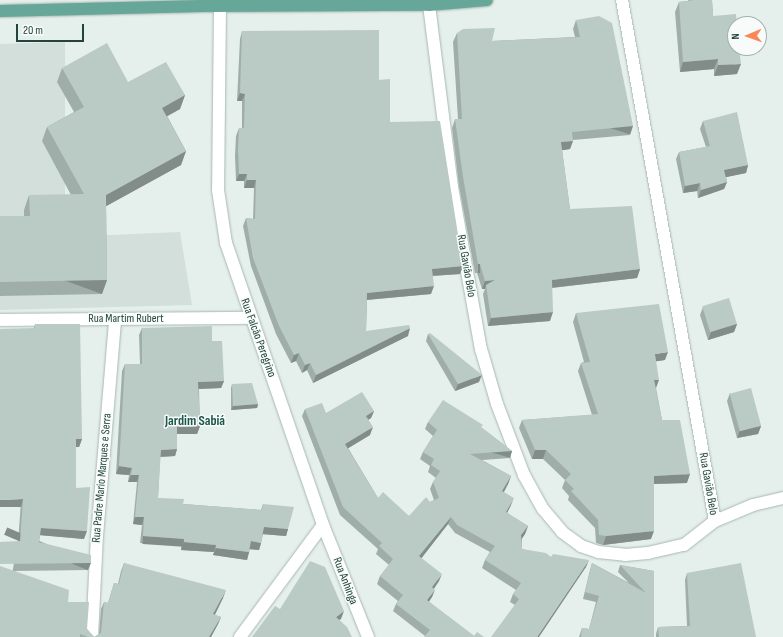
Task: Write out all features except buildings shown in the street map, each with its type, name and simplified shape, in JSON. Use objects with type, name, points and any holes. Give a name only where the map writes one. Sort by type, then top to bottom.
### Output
[{"type":"main road","points":[[0,11],[220,6],[429,5],[487,0]]},
{"type":"street","name":"Rua Gavião Belo","points":[[429,5],[452,187],[481,349],[497,404],[528,482],[543,509],[562,532],[581,546],[598,552],[625,555],[667,550],[684,545],[715,521],[622,0]]},
{"type":"street","name":"Rua Falcão Peregrino","points":[[220,6],[218,190],[226,243],[323,525]]},
{"type":"street","name":"Rua Martim Rubert","points":[[0,320],[251,318]]},
{"type":"street","name":"Rua Padre Mario Marques e Serra","points":[[92,637],[97,536],[115,320]]},
{"type":"street","points":[[715,521],[753,505],[783,498]]},
{"type":"street","points":[[240,637],[323,525]]},
{"type":"street","name":"Rua Anhinga","points":[[323,525],[368,637]]},
{"type":"shaded area","points":[[65,42],[65,237],[180,232],[192,305],[0,310],[0,44]]},
{"type":"district","name":"Jardim Sabiá","points":[[195,421]]}]
